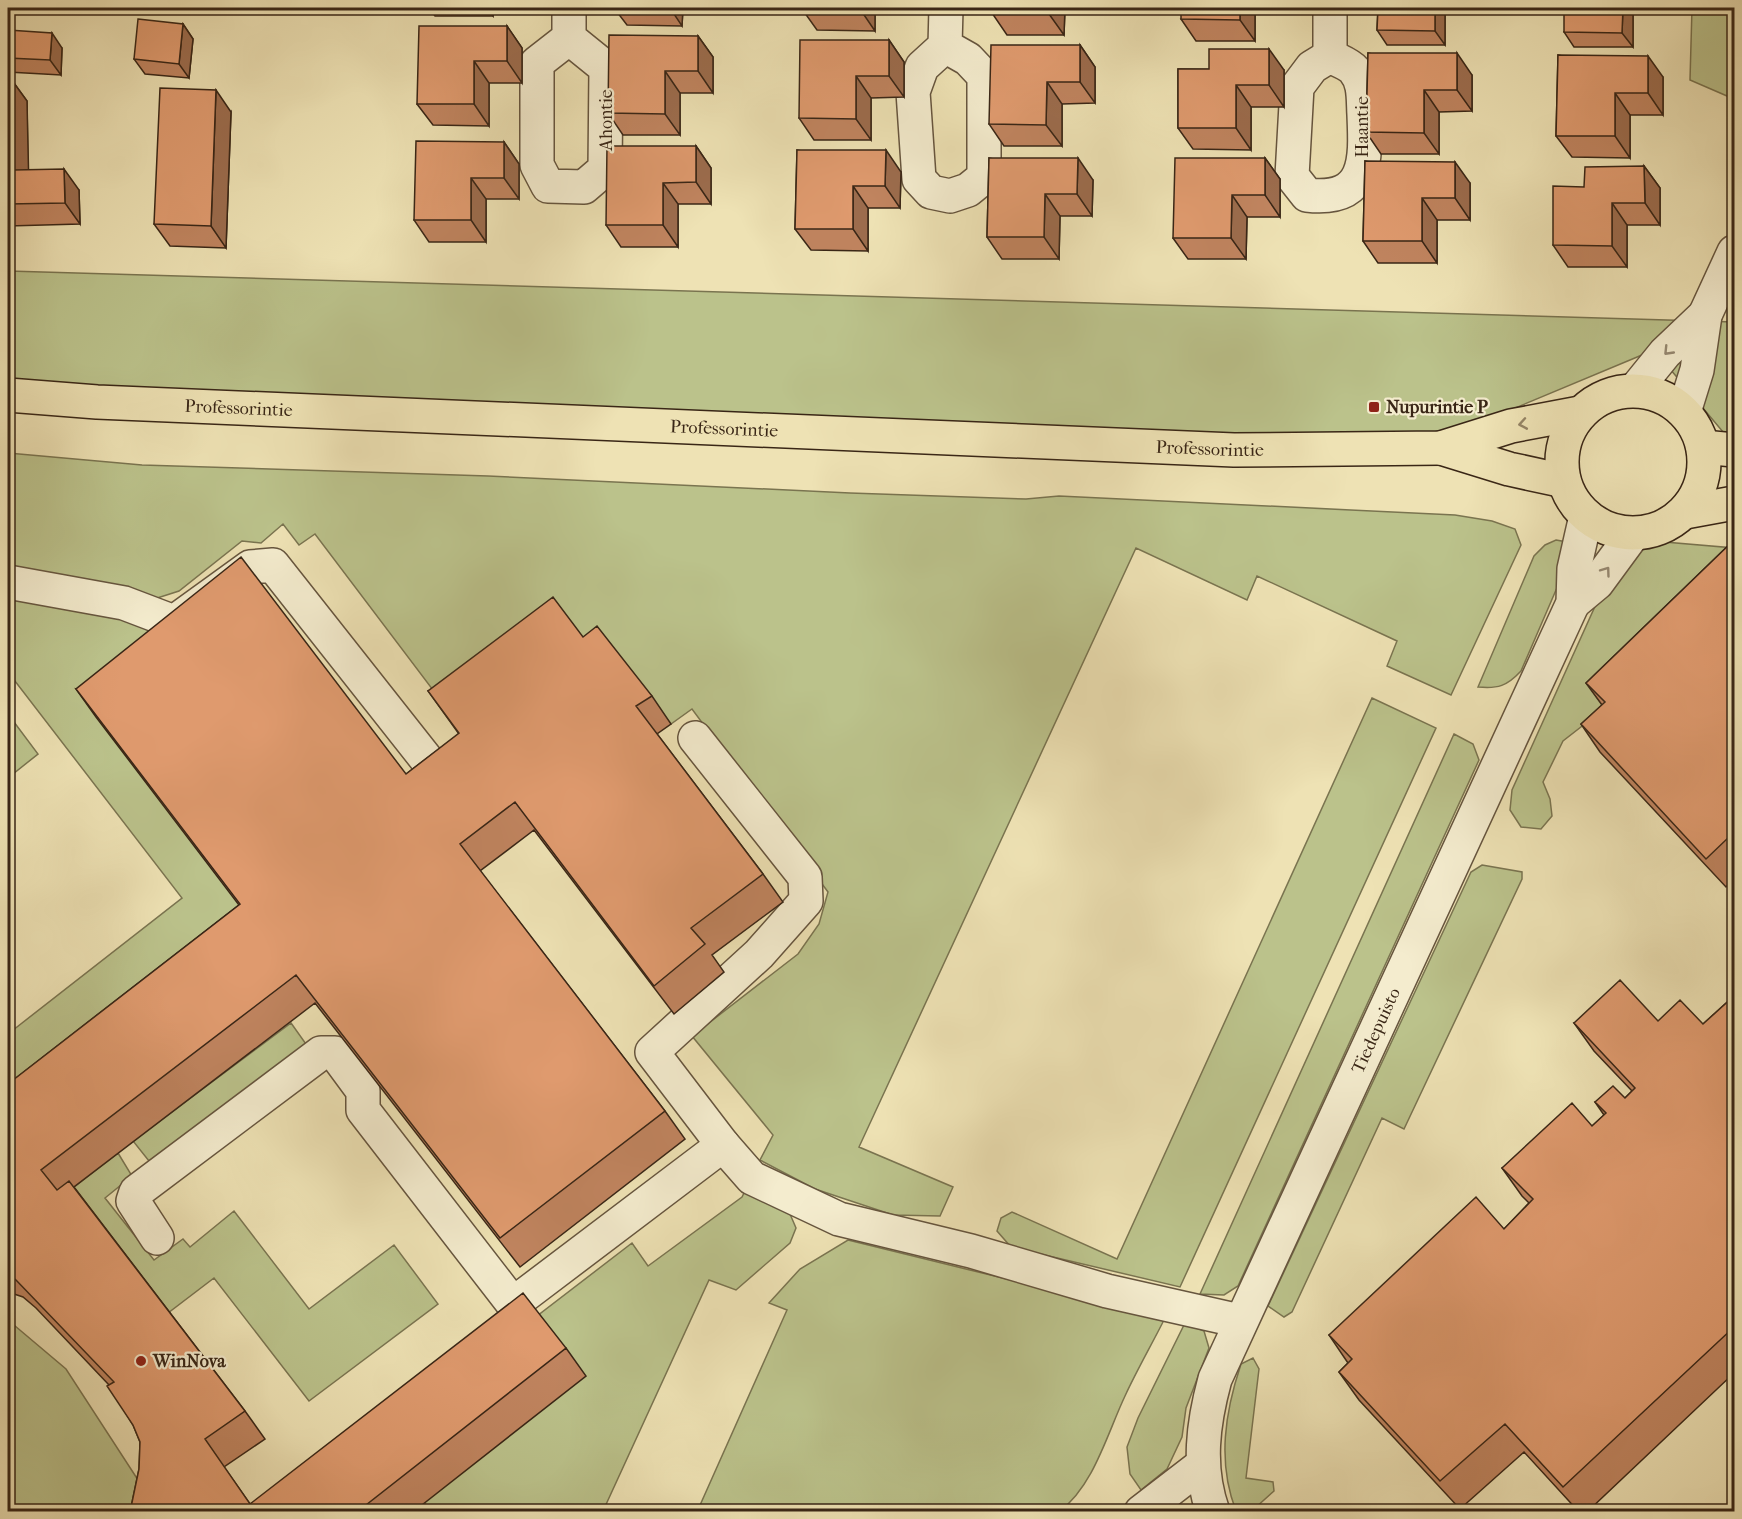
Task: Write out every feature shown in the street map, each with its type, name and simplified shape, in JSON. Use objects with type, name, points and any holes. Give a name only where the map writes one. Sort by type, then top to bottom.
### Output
[{"type":"main road","points":[[1684,512],[1719,449],[1696,428],[1684,412],[1661,397],[1635,390],[1605,396],[1580,414],[1563,445],[1564,481],[1572,500],[1586,516],[1608,529],[1633,534],[1661,528],[1684,512],[1734,503]]},
{"type":"main road","name":"Professorintie","points":[[8,395],[97,402],[1234,450],[1441,448],[1511,426],[1580,414]]},
{"type":"main road","name":"Professorintie","points":[[1441,448],[1509,470],[1564,481]]},
{"type":"street","points":[[945,46],[946,8]]},
{"type":"street","points":[[1330,8],[1330,56]]},
{"type":"street","points":[[1684,412],[1696,370],[1705,315],[1734,252]]},
{"type":"street","points":[[1635,390],[1665,353],[1705,315]]},
{"type":"street","name":"Tiedepuisto","points":[[1213,1512],[1202,1465],[1205,1416],[1215,1379],[1573,603],[1574,569],[1586,516]]},
{"type":"street","name":"Tiedepuisto","points":[[1573,603],[1597,583],[1633,534]]},
{"type":"street","points":[[8,582],[124,603],[174,622],[250,567],[273,565],[438,774]]},
{"type":"street","points":[[695,738],[805,877],[806,901],[759,954],[652,1052],[723,1145],[752,1178],[839,1219],[971,1251],[1107,1290],[1240,1321]]},
{"type":"street","points":[[157,1238],[134,1201],[136,1192],[321,1053],[335,1053],[363,1091],[363,1110],[513,1304],[723,1145]]},
{"type":"street","points":[[1141,1512],[1202,1465]]},
{"type":"green space","points":[[1692,8],[1734,8],[1734,99],[1690,80]]},
{"type":"green space","points":[[8,271],[1734,322],[1734,445],[1654,350],[1417,449],[8,392]]},
{"type":"green space","points":[[8,453],[142,465],[488,476],[1026,499],[1059,496],[1455,515],[1492,521],[1515,529],[1521,545],[1451,695],[1387,666],[1397,641],[1257,576],[1247,600],[1136,548],[859,1147],[953,1187],[940,1216],[893,1215],[815,1189],[760,1160],[773,1135],[692,1036],[798,954],[819,924],[828,892],[692,709],[671,724],[617,655],[442,702],[315,534],[299,545],[283,524],[261,543],[242,541],[179,591],[148,601],[8,566]]},
{"type":"green space","points":[[1556,540],[1567,542],[1569,560],[1521,671],[1502,685],[1478,687],[1534,556],[1545,545]]},
{"type":"green space","points":[[1641,540],[1734,548],[1604,709],[1563,741],[1543,782],[1550,799],[1552,816],[1541,829],[1521,827],[1510,810],[1512,790],[1602,591]]},
{"type":"green space","points":[[8,593],[134,619],[156,637],[260,932],[8,1127],[8,1034],[182,898],[8,672]]},
{"type":"green space","points":[[1372,698],[1436,728],[1180,1287],[1011,1247],[997,1231],[1001,1218],[1012,1212],[1117,1259]]},
{"type":"green space","points":[[8,714],[38,754],[8,778]]},
{"type":"green space","points":[[1454,734],[1473,744],[1479,760],[1238,1286],[1224,1295],[1200,1294]]},
{"type":"green space","points":[[1482,865],[1522,872],[1522,879],[1404,1129],[1382,1118],[1292,1312],[1284,1317],[1268,1306],[1471,872]]},
{"type":"green space","points":[[291,1023],[306,1044],[149,1161],[133,1141]]},
{"type":"green space","points":[[118,1153],[132,1176],[105,1198],[154,1260],[183,1239],[190,1247],[234,1211],[309,1309],[394,1245],[438,1304],[309,1401],[214,1278],[168,1313],[60,1198]]},
{"type":"green space","points":[[745,1191],[790,1214],[796,1228],[790,1243],[736,1290],[709,1280],[603,1511],[431,1511],[424,1502],[511,1336],[632,1243],[648,1266],[742,1197]]},
{"type":"green space","points":[[848,1240],[1165,1318],[1118,1411],[1091,1473],[1072,1500],[1060,1511],[697,1512],[787,1310],[769,1303],[800,1269]]},
{"type":"green space","points":[[8,1320],[66,1369],[140,1483],[136,1511],[8,1511]]},
{"type":"green space","points":[[1185,1323],[1204,1331],[1209,1348],[1186,1408],[1182,1437],[1167,1469],[1141,1490],[1130,1474],[1127,1447],[1138,1418]]},
{"type":"green space","points":[[1253,1358],[1259,1369],[1246,1478],[1273,1482],[1274,1491],[1254,1509],[1256,1511],[1236,1511],[1230,1493],[1225,1456],[1227,1419],[1241,1364]]},
{"type":"building","points":[[860,8],[860,9],[802,9]]},
{"type":"building","points":[[992,8],[1049,8],[1049,14],[992,13]]},
{"type":"building","points":[[1181,8],[1240,8],[1240,20],[1181,19]]},
{"type":"building","points":[[1378,8],[1435,8],[1435,31],[1377,30]]},
{"type":"building","points":[[1564,8],[1623,8],[1622,33],[1564,32]]},
{"type":"building","points":[[138,19],[183,24],[179,64],[134,59]]},
{"type":"building","points":[[419,26],[507,26],[507,61],[474,61],[474,104],[417,104]]},
{"type":"building","points":[[8,30],[52,33],[50,60],[8,58]]},
{"type":"building","points":[[609,35],[698,36],[698,71],[665,71],[665,114],[608,113]]},
{"type":"building","points":[[800,40],[889,40],[889,76],[856,76],[856,119],[799,118]]},
{"type":"building","points":[[991,45],[1080,45],[1080,82],[1047,82],[1046,125],[989,124]]},
{"type":"building","points":[[1209,49],[1269,49],[1269,85],[1236,85],[1236,128],[1178,128],[1178,69],[1209,69]]},
{"type":"building","points":[[1368,53],[1457,53],[1457,90],[1424,90],[1424,133],[1366,132]]},
{"type":"building","points":[[1558,55],[1648,56],[1648,93],[1615,93],[1615,136],[1556,136]]},
{"type":"building","points":[[11,79],[14,170],[64,169],[65,203],[8,204],[8,80]]},
{"type":"building","points":[[160,88],[216,90],[211,226],[154,224]]},
{"type":"building","points":[[416,141],[504,142],[504,178],[471,178],[471,220],[414,220]]},
{"type":"building","points":[[607,146],[696,146],[696,182],[663,183],[663,225],[606,225]]},
{"type":"building","points":[[797,150],[886,150],[885,186],[853,186],[853,229],[795,229]]},
{"type":"building","points":[[989,158],[1078,158],[1077,194],[1045,194],[1044,237],[987,237]]},
{"type":"building","points":[[1175,158],[1265,158],[1265,195],[1232,195],[1231,238],[1173,238]]},
{"type":"building","points":[[1365,161],[1455,162],[1455,198],[1422,198],[1422,241],[1363,241]]},
{"type":"building","points":[[1644,166],[1645,203],[1612,203],[1612,246],[1553,245],[1553,186],[1584,187],[1585,167]]},
{"type":"building","points":[[1734,540],[1734,841],[1730,836],[1706,859],[1581,724],[1605,702],[1586,683]]},
{"type":"building","points":[[241,557],[406,774],[459,733],[428,691],[553,597],[583,637],[597,626],[652,696],[636,706],[763,874],[691,928],[705,944],[654,986],[515,802],[460,844],[665,1111],[500,1238],[296,975],[41,1170],[57,1190],[69,1181],[245,1411],[205,1439],[250,1504],[523,1293],[566,1348],[357,1512],[130,1512],[139,1469],[140,1442],[133,1425],[107,1386],[114,1382],[8,1273],[8,1084],[240,904],[76,689]]},
{"type":"building","points":[[1620,980],[1658,1021],[1680,1000],[1703,1024],[1734,996],[1734,1327],[1563,1487],[1505,1424],[1440,1481],[1339,1372],[1352,1359],[1329,1335],[1476,1197],[1504,1229],[1533,1199],[1502,1168],[1572,1103],[1592,1126],[1606,1113],[1595,1102],[1613,1086],[1625,1098],[1635,1088],[1574,1023]]},
{"type":"place","name":"Nupurintie P","points":[[1374,407]]},
{"type":"place","name":"WinNova","points":[[141,1361]]}]
